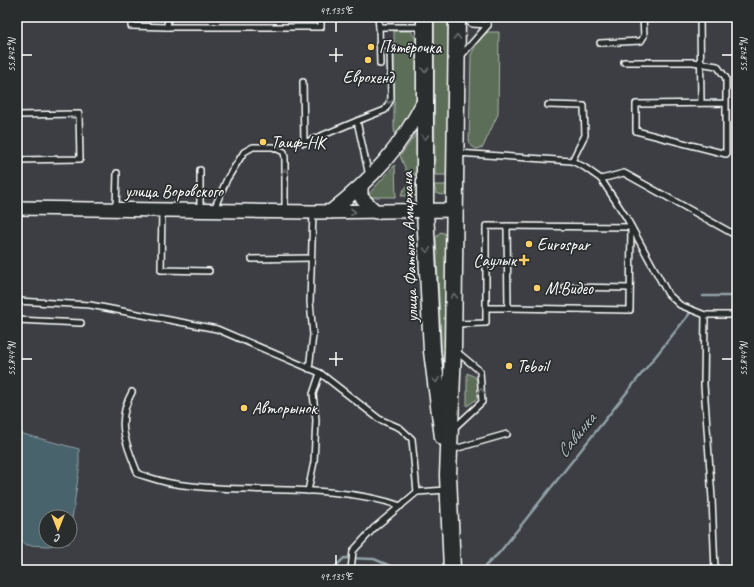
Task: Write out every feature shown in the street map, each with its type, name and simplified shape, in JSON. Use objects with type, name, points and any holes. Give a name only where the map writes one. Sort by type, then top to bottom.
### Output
[{"type":"main road","name":"улица Фатыха Амирхана","points":[[448,482],[454,349],[457,17]]},
{"type":"main road","name":"улица Фатыха Амирхана","points":[[425,22],[425,211],[432,351],[448,482],[452,570]]},
{"type":"street","points":[[330,212],[366,183],[404,137],[425,98]]},
{"type":"street","points":[[366,183],[361,197],[376,212]]},
{"type":"street","name":"улица Воровского","points":[[17,208],[214,209],[313,212],[456,210]]},
{"type":"lane","points":[[168,17],[168,27]]},
{"type":"lane","points":[[131,26],[321,27],[321,17]]},
{"type":"lane","points":[[378,17],[380,64]]},
{"type":"lane","points":[[462,17],[465,21],[472,24],[488,25]]},
{"type":"lane","points":[[457,62],[488,25],[488,17]]},
{"type":"lane","points":[[600,43],[641,41],[644,36],[643,17]]},
{"type":"lane","points":[[700,17],[701,103]]},
{"type":"lane","points":[[379,27],[425,22]]},
{"type":"lane","points":[[303,82],[304,143],[385,110],[391,99],[390,46],[380,44]]},
{"type":"lane","points":[[624,62],[700,63],[717,66],[726,78],[726,103],[726,154],[636,131],[636,104],[726,103]]},
{"type":"lane","points":[[548,105],[584,106],[585,135],[572,161]]},
{"type":"lane","points":[[17,114],[79,114],[80,159],[17,160]]},
{"type":"lane","points":[[357,121],[366,183]]},
{"type":"lane","points":[[214,209],[227,179],[244,152],[253,147],[273,147],[284,152],[284,211]]},
{"type":"lane","points":[[456,153],[572,161],[584,167],[601,179],[631,227],[668,294],[680,305],[705,315],[737,315]]},
{"type":"lane","points":[[200,170],[200,209]]},
{"type":"lane","points":[[116,209],[117,173]]},
{"type":"lane","points":[[601,179],[624,173],[737,236]]},
{"type":"lane","points":[[162,209],[161,270],[209,271]]},
{"type":"lane","points":[[309,370],[313,335],[310,302],[313,212]]},
{"type":"lane","points":[[454,324],[486,323],[486,226],[631,227]]},
{"type":"lane","points":[[507,226],[508,308]]},
{"type":"lane","points":[[486,308],[630,310],[631,227]]},
{"type":"lane","points":[[252,259],[311,258]]},
{"type":"lane","points":[[565,287],[630,288]]},
{"type":"lane","points":[[17,301],[90,305],[217,329],[309,370],[320,373],[379,419],[400,428],[412,439],[417,492]]},
{"type":"lane","points":[[705,315],[704,385],[712,499],[715,570]]},
{"type":"lane","points":[[17,320],[80,324]]},
{"type":"lane","points":[[451,432],[482,402],[480,371],[454,349]]},
{"type":"lane","points":[[308,491],[314,462],[316,420],[314,394],[320,373]]},
{"type":"lane","points":[[132,392],[125,405],[123,426],[138,474],[171,483],[234,488],[332,492],[388,501],[401,506]]},
{"type":"lane","points":[[450,450],[508,434]]},
{"type":"lane","points":[[351,570],[353,551],[374,528],[417,492],[448,482]]},
{"type":"green space","points":[[434,17],[448,17],[448,175],[435,175]]},
{"type":"green space","points":[[394,31],[411,31],[416,39],[417,93],[415,109],[395,141],[394,127]]},
{"type":"green space","points":[[488,32],[499,32],[498,114],[483,147],[476,149],[470,145],[469,142],[471,55],[479,39]]},
{"type":"green space","points":[[418,131],[419,175],[408,175],[400,156]]},
{"type":"green space","points":[[395,165],[396,197],[366,197]]},
{"type":"green space","points":[[419,184],[419,196],[401,196],[402,192],[407,186]]},
{"type":"green space","points":[[434,185],[448,185],[447,193],[442,195],[436,193]]},
{"type":"green space","points":[[440,232],[444,233],[447,238],[447,397],[444,397],[436,238]]},
{"type":"green space","points":[[467,373],[475,377],[480,385],[477,399],[467,406]]},
{"type":"water","points":[[19,433],[79,449],[79,471],[73,509],[38,509],[38,546],[26,545],[17,538],[17,444]]},
{"type":"waterway","name":"Савинка","points":[[703,296],[737,296]]},
{"type":"waterway","name":"Савинка","points":[[481,570],[499,553],[690,313]]},
{"type":"waterway","name":"Савинка","points":[[332,570],[344,558],[374,559],[400,570]]},
{"type":"place","name":"Пятёрочка","points":[[371,47]]},
{"type":"place","name":"Еврохенд","points":[[368,60]]},
{"type":"place","name":"Таиф-НК","points":[[263,142]]},
{"type":"place","name":"Eurospar","points":[[529,244]]},
{"type":"place","name":"Саулык","points":[[524,260]]},
{"type":"place","name":"М.Видео","points":[[537,288]]},
{"type":"place","name":"Teboil","points":[[509,366]]},
{"type":"place","name":"Авторынок","points":[[244,408]]}]
